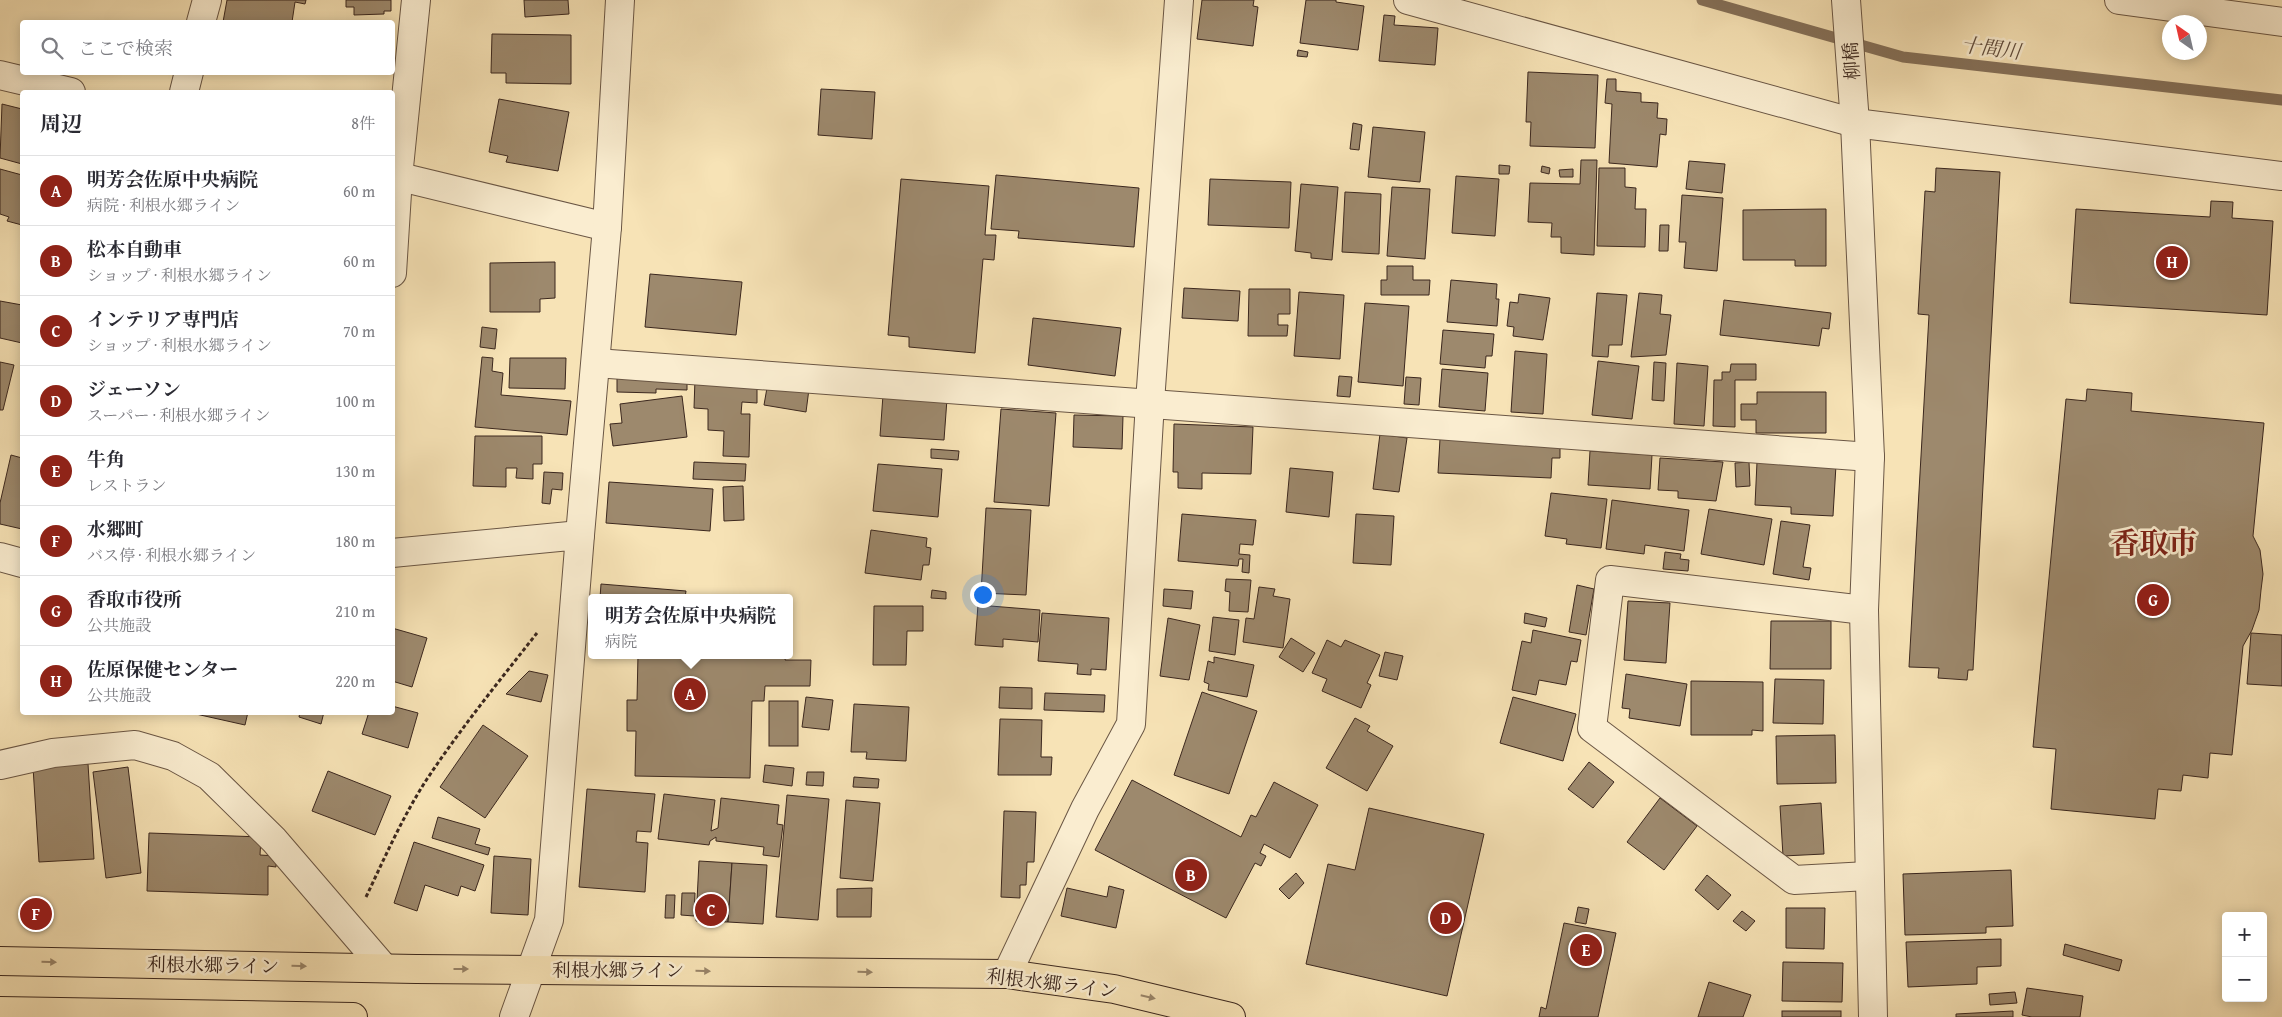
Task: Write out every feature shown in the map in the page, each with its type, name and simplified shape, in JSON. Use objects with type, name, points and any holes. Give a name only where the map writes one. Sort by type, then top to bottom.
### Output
[{"type":"highway","name":"利根水郷ライン","points":[[0,961],[532,970],[1007,974],[1114,990],[1231,1017]]},
{"type":"highway","points":[[0,1011],[353,1017]]},
{"type":"street","points":[[202,20],[207,0]]},
{"type":"street","points":[[416,0],[395,176],[607,227]]},
{"type":"street","points":[[514,1017],[550,920],[580,535],[607,227],[620,0]]},
{"type":"street","points":[[1007,974],[1085,809],[1132,724],[1150,402],[1179,0]]},
{"type":"street","points":[[1408,0],[1856,123],[2282,176]]},
{"type":"street","name":"柳橋","points":[[1846,0],[1856,123],[1870,457],[1864,610],[1868,876],[1873,1017]]},
{"type":"street","points":[[2119,0],[2243,9],[2282,22]]},
{"type":"street","points":[[0,75],[63,90]]},
{"type":"street","points":[[184,90],[188,75]]},
{"type":"street","points":[[596,363],[1150,402],[1870,457]]},
{"type":"street","points":[[395,553],[580,535]]},
{"type":"street","points":[[0,557],[20,562]]},
{"type":"street","points":[[1864,610],[1610,580],[1592,728],[1794,880],[1868,876]]},
{"type":"street","points":[[0,765],[53,753],[135,745],[173,756],[209,776],[274,840],[384,968]]},
{"type":"path","points":[[351,929],[389,848],[427,780],[485,699],[537,632],[575,597]]},
{"type":"building","points":[[227,0],[306,0],[305,4],[295,2],[292,20],[223,20]]},
{"type":"building","points":[[346,0],[391,0],[391,11],[384,11],[384,14],[354,15],[354,7],[346,7]]},
{"type":"building","points":[[524,0],[568,0],[569,14],[525,17]]},
{"type":"building","points":[[1202,0],[1254,0],[1253,6],[1258,7],[1253,46],[1197,39]]},
{"type":"building","points":[[1306,0],[1336,0],[1336,2],[1364,6],[1358,50],[1300,43]]},
{"type":"building","points":[[1384,15],[1395,16],[1394,25],[1438,28],[1435,65],[1379,61]]},
{"type":"building","points":[[492,34],[571,35],[571,84],[506,83],[506,73],[491,73]]},
{"type":"building","points":[[1298,50],[1308,52],[1307,57],[1297,56]]},
{"type":"building","points":[[1528,72],[1598,75],[1595,148],[1530,146],[1531,122],[1526,122]]},
{"type":"building","points":[[1607,79],[1616,79],[1616,91],[1641,93],[1641,102],[1658,103],[1657,118],[1667,119],[1666,135],[1660,134],[1657,167],[1609,163],[1612,104],[1605,103]]},
{"type":"building","points":[[821,89],[875,92],[872,139],[818,135]]},
{"type":"building","points":[[499,99],[569,112],[558,171],[506,162],[508,156],[489,152]]},
{"type":"building","points":[[2,104],[20,108],[20,163],[0,158]]},
{"type":"building","points":[[1353,123],[1362,125],[1359,150],[1350,149]]},
{"type":"building","points":[[1373,127],[1425,132],[1420,182],[1368,177]]},
{"type":"building","points":[[1581,160],[1597,160],[1594,255],[1561,253],[1561,237],[1551,237],[1552,223],[1528,222],[1530,183],[1580,184]]},
{"type":"building","points":[[1689,161],[1725,164],[1722,193],[1686,189]]},
{"type":"building","points":[[1499,165],[1510,166],[1509,174],[1499,174]]},
{"type":"building","points":[[1542,166],[1550,168],[1549,174],[1541,172]]},
{"type":"building","points":[[1599,168],[1625,168],[1625,187],[1636,188],[1635,209],[1646,209],[1645,247],[1597,246]]},
{"type":"building","points":[[1936,168],[2000,172],[1973,670],[1968,670],[1967,680],[1938,678],[1939,668],[1909,667],[1929,315],[1918,314],[1925,191],[1935,192]]},
{"type":"building","points":[[0,169],[20,174],[20,224],[7,221],[9,217],[0,214]]},
{"type":"building","points":[[1573,169],[1573,177],[1560,177],[1559,170]]},
{"type":"building","points":[[996,175],[1139,188],[1134,247],[1018,238],[1019,231],[991,229]]},
{"type":"building","points":[[1456,176],[1499,179],[1495,236],[1452,233]]},
{"type":"building","points":[[901,179],[989,186],[985,235],[996,235],[994,260],[983,259],[975,353],[909,347],[909,337],[888,335]]},
{"type":"building","points":[[1210,179],[1291,182],[1289,228],[1208,225]]},
{"type":"building","points":[[1301,184],[1338,187],[1332,260],[1311,258],[1311,253],[1295,251]]},
{"type":"building","points":[[1392,187],[1430,189],[1425,259],[1387,256]]},
{"type":"building","points":[[1345,192],[1381,194],[1379,254],[1342,252]]},
{"type":"building","points":[[1682,195],[1723,198],[1717,271],[1684,268],[1686,242],[1679,242]]},
{"type":"building","points":[[2211,201],[2233,202],[2232,218],[2273,221],[2267,315],[2070,303],[2076,209],[2210,217]]},
{"type":"building","points":[[1826,209],[1826,266],[1795,266],[1795,260],[1743,260],[1743,210]]},
{"type":"building","points":[[1660,225],[1669,225],[1668,251],[1659,251]]},
{"type":"building","points":[[555,262],[555,298],[540,299],[540,312],[490,312],[490,263]]},
{"type":"building","points":[[1387,266],[1413,266],[1413,280],[1430,280],[1429,295],[1381,295],[1381,280],[1387,280]]},
{"type":"building","points":[[650,274],[742,282],[736,335],[645,327]]},
{"type":"building","points":[[1451,280],[1497,284],[1496,299],[1499,299],[1497,326],[1447,322]]},
{"type":"building","points":[[1184,288],[1240,291],[1238,321],[1182,318]]},
{"type":"building","points":[[1249,289],[1290,289],[1290,314],[1278,314],[1278,325],[1288,325],[1287,336],[1248,336]]},
{"type":"building","points":[[1299,292],[1344,295],[1340,359],[1294,356]]},
{"type":"building","points":[[1597,293],[1627,295],[1622,345],[1609,345],[1608,357],[1592,356]]},
{"type":"building","points":[[1639,293],[1662,295],[1660,314],[1671,315],[1666,355],[1631,357]]},
{"type":"building","points":[[1519,294],[1550,298],[1543,340],[1513,336],[1514,327],[1507,326],[1510,302],[1518,303]]},
{"type":"building","points":[[1724,300],[1831,313],[1829,329],[1822,328],[1819,346],[1720,335]]},
{"type":"building","points":[[0,301],[20,305],[20,343],[0,338]]},
{"type":"building","points":[[1365,303],[1409,306],[1403,386],[1358,382]]},
{"type":"building","points":[[1033,318],[1121,328],[1115,376],[1028,365]]},
{"type":"building","points":[[482,327],[497,329],[495,349],[480,347]]},
{"type":"building","points":[[1443,330],[1494,334],[1492,356],[1486,356],[1485,368],[1440,364]]},
{"type":"building","points":[[1515,351],[1547,354],[1543,414],[1511,412]]},
{"type":"building","points":[[482,357],[493,358],[492,371],[503,373],[501,395],[571,401],[567,435],[475,427]]},
{"type":"building","points":[[510,358],[566,358],[565,389],[509,388]]},
{"type":"building","points":[[1598,361],[1639,366],[1632,419],[1592,415]]},
{"type":"building","points":[[0,362],[14,365],[3,410],[0,410]]},
{"type":"building","points":[[1654,362],[1666,363],[1664,401],[1652,400]]},
{"type":"building","points":[[1677,363],[1708,366],[1704,426],[1674,424]]},
{"type":"building","points":[[1731,364],[1756,364],[1756,380],[1735,380],[1735,427],[1713,426],[1714,380],[1722,380],[1722,372],[1730,372]]},
{"type":"building","points":[[1442,369],[1488,373],[1485,411],[1439,407]]},
{"type":"building","points":[[617,376],[687,378],[687,390],[656,389],[656,393],[617,392]]},
{"type":"building","points":[[1339,376],[1352,377],[1350,397],[1337,396]]},
{"type":"building","points":[[1406,377],[1421,378],[1419,405],[1404,404]]},
{"type":"building","points":[[695,379],[757,381],[757,403],[742,402],[741,414],[750,414],[749,457],[723,456],[724,431],[708,430],[708,409],[694,408]]},
{"type":"building","points":[[768,382],[809,389],[806,412],[764,405]]},
{"type":"building","points":[[2087,389],[2132,393],[2131,411],[2264,423],[2253,536],[2260,550],[2263,574],[2259,610],[2252,630],[2243,646],[2232,755],[2210,753],[2208,778],[2183,775],[2181,791],[2158,789],[2155,819],[2051,809],[2056,749],[2033,747],[2066,399],[2086,401]]},
{"type":"building","points":[[1757,392],[1826,392],[1826,433],[1756,433],[1756,420],[1741,420],[1741,404],[1757,404]]},
{"type":"building","points":[[883,395],[947,399],[944,440],[880,436]]},
{"type":"building","points":[[682,396],[687,437],[613,446],[610,424],[622,423],[620,404]]},
{"type":"building","points":[[1001,409],[1056,413],[1049,506],[994,502]]},
{"type":"building","points":[[1074,415],[1123,416],[1122,449],[1073,447]]},
{"type":"building","points":[[1174,424],[1253,427],[1251,474],[1202,473],[1202,489],[1178,488],[1178,472],[1173,472]]},
{"type":"building","points":[[1380,434],[1407,438],[1399,492],[1373,489]]},
{"type":"building","points":[[475,436],[542,436],[542,464],[533,464],[533,479],[516,478],[517,468],[506,468],[506,487],[473,486]]},
{"type":"building","points":[[1440,439],[1560,444],[1560,458],[1552,458],[1551,478],[1438,473]]},
{"type":"building","points":[[931,449],[959,451],[958,460],[931,458]]},
{"type":"building","points":[[1590,451],[1652,455],[1650,489],[1588,485]]},
{"type":"building","points":[[11,455],[20,457],[20,529],[0,524],[0,503]]},
{"type":"building","points":[[1660,458],[1723,462],[1716,501],[1678,498],[1678,491],[1658,490]]},
{"type":"building","points":[[694,462],[746,464],[745,481],[693,479]]},
{"type":"building","points":[[1749,462],[1750,486],[1736,487],[1735,463]]},
{"type":"building","points":[[1757,462],[1836,465],[1833,516],[1791,514],[1791,507],[1755,505]]},
{"type":"building","points":[[878,464],[942,469],[938,517],[873,511]]},
{"type":"building","points":[[1290,468],[1333,472],[1329,517],[1286,512]]},
{"type":"building","points":[[544,472],[563,473],[562,490],[552,489],[550,504],[542,503]]},
{"type":"building","points":[[609,482],[713,489],[710,531],[606,523]]},
{"type":"building","points":[[743,486],[744,520],[724,521],[723,487]]},
{"type":"building","points":[[1551,493],[1607,499],[1601,548],[1566,544],[1567,539],[1545,536]]},
{"type":"building","points":[[1612,500],[1689,510],[1684,551],[1645,545],[1644,554],[1606,549]]},
{"type":"building","points":[[986,508],[1031,510],[1026,595],[981,593]]},
{"type":"building","points":[[1709,509],[1772,519],[1764,565],[1701,554]]},
{"type":"building","points":[[1182,514],[1256,520],[1253,545],[1240,544],[1239,554],[1250,555],[1249,573],[1242,572],[1243,559],[1239,559],[1238,566],[1178,561]]},
{"type":"building","points":[[1356,514],[1394,516],[1391,565],[1353,563]]},
{"type":"building","points":[[1781,521],[1810,525],[1803,567],[1811,568],[1809,580],[1773,574]]},
{"type":"building","points":[[871,530],[927,538],[926,547],[931,548],[929,565],[923,565],[921,580],[865,573]]},
{"type":"building","points":[[1665,552],[1681,554],[1680,559],[1689,560],[1688,571],[1663,569]]},
{"type":"building","points":[[1226,579],[1251,580],[1248,612],[1229,611],[1230,592],[1225,591]]},
{"type":"building","points":[[601,584],[686,591],[686,594],[600,594]]},
{"type":"building","points":[[1577,585],[1594,589],[1586,635],[1569,632]]},
{"type":"building","points":[[1259,587],[1275,589],[1273,596],[1290,599],[1283,648],[1243,642],[1246,618],[1254,619]]},
{"type":"building","points":[[1164,589],[1193,591],[1191,609],[1163,606]]},
{"type":"building","points":[[932,590],[946,592],[946,599],[931,598]]},
{"type":"building","points":[[1628,601],[1670,603],[1666,663],[1624,660]]},
{"type":"building","points":[[978,605],[1040,610],[1038,642],[1003,639],[1003,647],[975,645]]},
{"type":"building","points":[[874,606],[923,606],[923,631],[907,631],[906,665],[873,665]]},
{"type":"building","points":[[1042,613],[1109,618],[1106,670],[1091,669],[1091,675],[1077,674],[1078,664],[1038,661]]},
{"type":"building","points":[[1525,613],[1547,618],[1545,627],[1524,623]]},
{"type":"building","points":[[1213,617],[1239,620],[1235,655],[1209,651]]},
{"type":"building","points":[[1168,618],[1200,625],[1189,680],[1160,676]]},
{"type":"building","points":[[1771,621],[1831,621],[1831,669],[1770,669]]},
{"type":"building","points":[[395,629],[427,638],[412,687],[395,682]]},
{"type":"building","points":[[1533,630],[1581,640],[1577,662],[1571,661],[1566,685],[1539,680],[1536,695],[1512,690],[1522,641],[1531,643]]},
{"type":"building","points":[[2251,633],[2282,635],[2282,686],[2247,684]]},
{"type":"building","points":[[1291,638],[1315,653],[1303,672],[1279,657]]},
{"type":"building","points":[[1327,640],[1341,647],[1345,640],[1380,655],[1367,683],[1371,685],[1361,708],[1322,691],[1327,679],[1312,673]]},
{"type":"building","points":[[1385,652],[1403,656],[1397,680],[1379,676]]},
{"type":"building","points":[[1214,657],[1254,665],[1247,697],[1208,690],[1209,684],[1204,682],[1208,661],[1214,663]]},
{"type":"building","points":[[638,659],[811,660],[810,686],[765,686],[764,701],[752,701],[750,778],[635,776],[636,731],[627,731],[627,700],[637,700]]},
{"type":"building","points":[[529,671],[548,675],[541,702],[506,694]]},
{"type":"building","points":[[1626,674],[1687,684],[1680,726],[1629,718],[1630,709],[1622,708]]},
{"type":"building","points":[[1775,679],[1824,680],[1823,724],[1773,723]]},
{"type":"building","points":[[1691,681],[1763,682],[1763,731],[1752,730],[1752,735],[1691,735]]},
{"type":"building","points":[[1000,687],[1032,688],[1032,709],[999,708]]},
{"type":"building","points":[[1202,692],[1257,711],[1229,794],[1174,775]]},
{"type":"building","points":[[1045,693],[1105,695],[1104,712],[1044,710]]},
{"type":"building","points":[[806,697],[833,700],[829,730],[802,727]]},
{"type":"building","points":[[1513,697],[1576,714],[1563,761],[1500,743]]},
{"type":"building","points":[[769,701],[798,701],[798,746],[769,746]]},
{"type":"building","points":[[854,704],[909,707],[906,761],[866,759],[867,752],[851,752]]},
{"type":"building","points":[[395,707],[418,713],[408,748],[362,734],[368,715],[395,715]]},
{"type":"building","points":[[200,715],[247,715],[245,725]]},
{"type":"building","points":[[299,715],[323,715],[321,724],[299,717]]},
{"type":"building","points":[[1355,718],[1370,726],[1367,731],[1393,746],[1367,791],[1326,768]]},
{"type":"building","points":[[1000,719],[1042,720],[1041,757],[1052,757],[1051,775],[998,775]]},
{"type":"building","points":[[483,725],[528,756],[485,818],[440,787]]},
{"type":"building","points":[[1835,735],[1836,783],[1777,784],[1776,736]]},
{"type":"building","points":[[1589,762],[1614,782],[1593,808],[1568,789]]},
{"type":"building","points":[[88,764],[94,859],[39,862],[33,767]]},
{"type":"building","points":[[765,765],[794,768],[792,786],[763,782]]},
{"type":"building","points":[[128,767],[141,873],[106,878],[93,772]]},
{"type":"building","points":[[328,771],[391,796],[375,835],[312,811]]},
{"type":"building","points":[[807,772],[824,772],[823,786],[806,785]]},
{"type":"building","points":[[854,777],[879,779],[878,788],[853,787]]},
{"type":"building","points":[[1132,780],[1241,837],[1251,815],[1256,817],[1274,782],[1318,805],[1290,858],[1264,844],[1260,853],[1266,856],[1261,866],[1255,863],[1226,918],[1095,850]]},
{"type":"building","points":[[587,789],[655,794],[651,832],[637,831],[636,842],[648,843],[645,892],[579,887]]},
{"type":"building","points":[[664,794],[715,800],[711,831],[718,828],[721,798],[779,805],[777,824],[783,825],[779,857],[763,855],[764,847],[716,841],[716,837],[710,841],[709,845],[658,839]]},
{"type":"building","points":[[787,795],[829,799],[818,920],[776,917]]},
{"type":"building","points":[[1660,798],[1697,826],[1664,870],[1627,842]]},
{"type":"building","points":[[846,800],[880,803],[873,881],[840,878]]},
{"type":"building","points":[[1821,803],[1824,854],[1783,856],[1780,806]]},
{"type":"building","points":[[1369,808],[1484,834],[1447,996],[1306,964],[1328,864],[1355,870]]},
{"type":"building","points":[[1004,811],[1036,812],[1034,862],[1027,862],[1026,885],[1020,885],[1020,898],[1001,897]]},
{"type":"building","points":[[438,817],[480,829],[475,844],[490,848],[488,855],[432,838]]},
{"type":"building","points":[[149,833],[261,837],[260,855],[276,856],[276,867],[268,866],[268,895],[147,891]]},
{"type":"building","points":[[414,842],[484,865],[475,891],[461,886],[458,896],[425,885],[417,911],[394,903]]},
{"type":"building","points":[[494,856],[531,859],[528,915],[491,913]]},
{"type":"building","points":[[699,861],[732,863],[728,922],[696,921]]},
{"type":"building","points":[[732,863],[767,865],[763,924],[728,922]]},
{"type":"building","points":[[2011,870],[2013,926],[1986,927],[1986,933],[1905,935],[1903,874]]},
{"type":"building","points":[[1296,873],[1304,883],[1289,899],[1279,889]]},
{"type":"building","points":[[1707,875],[1731,895],[1718,910],[1695,890]]},
{"type":"building","points":[[1109,886],[1124,890],[1116,928],[1061,916],[1067,888],[1107,897]]},
{"type":"building","points":[[872,888],[871,917],[837,917],[837,889]]},
{"type":"building","points":[[682,893],[695,893],[694,916],[681,915]]},
{"type":"building","points":[[666,895],[675,895],[674,918],[665,918]]},
{"type":"building","points":[[1578,907],[1589,909],[1586,924],[1575,922]]},
{"type":"building","points":[[1786,908],[1825,908],[1824,949],[1786,948]]},
{"type":"building","points":[[1742,911],[1755,921],[1746,931],[1733,921]]},
{"type":"building","points":[[1564,923],[1616,933],[1598,1017],[1539,1017],[1541,1007],[1546,1009]]},
{"type":"building","points":[[2001,939],[2001,966],[1977,967],[1977,984],[1908,987],[1906,942]]},
{"type":"building","points":[[2065,944],[2122,960],[2119,971],[2063,955]]},
{"type":"building","points":[[1783,962],[1843,963],[1842,1002],[1782,1001]]},
{"type":"building","points":[[1709,982],[1751,995],[1743,1017],[1698,1017]]},
{"type":"building","points":[[2027,988],[2083,996],[2080,1017],[2032,1017],[2022,1015]]},
{"type":"building","points":[[2015,992],[2017,1003],[1990,1005],[1989,994]]},
{"type":"building","points":[[1782,1011],[1841,1011],[1841,1017],[1782,1017]]},
{"type":"building","points":[[2013,1011],[2013,1017],[1956,1017],[1956,1014]]},
{"type":"waterway","name":"十間川","points":[[1702,0],[1903,57],[2282,100]]},
{"type":"place","name":"佐原保健センター","points":[[2172,262]]},
{"type":"place","name":"香取市役所","points":[[2153,600]]},
{"type":"place","name":"明芳会佐原中央病院","points":[[690,694]]},
{"type":"place","name":"松本自動車","points":[[1191,875]]},
{"type":"place","name":"インテリア専門店","points":[[711,910]]},
{"type":"place","name":"水郷町","points":[[36,914]]},
{"type":"place","name":"ジェーソン","points":[[1446,918]]},
{"type":"place","name":"牛角","points":[[1586,950]]},
{"type":"district","name":"香取市","points":[[2154,543]]}]
